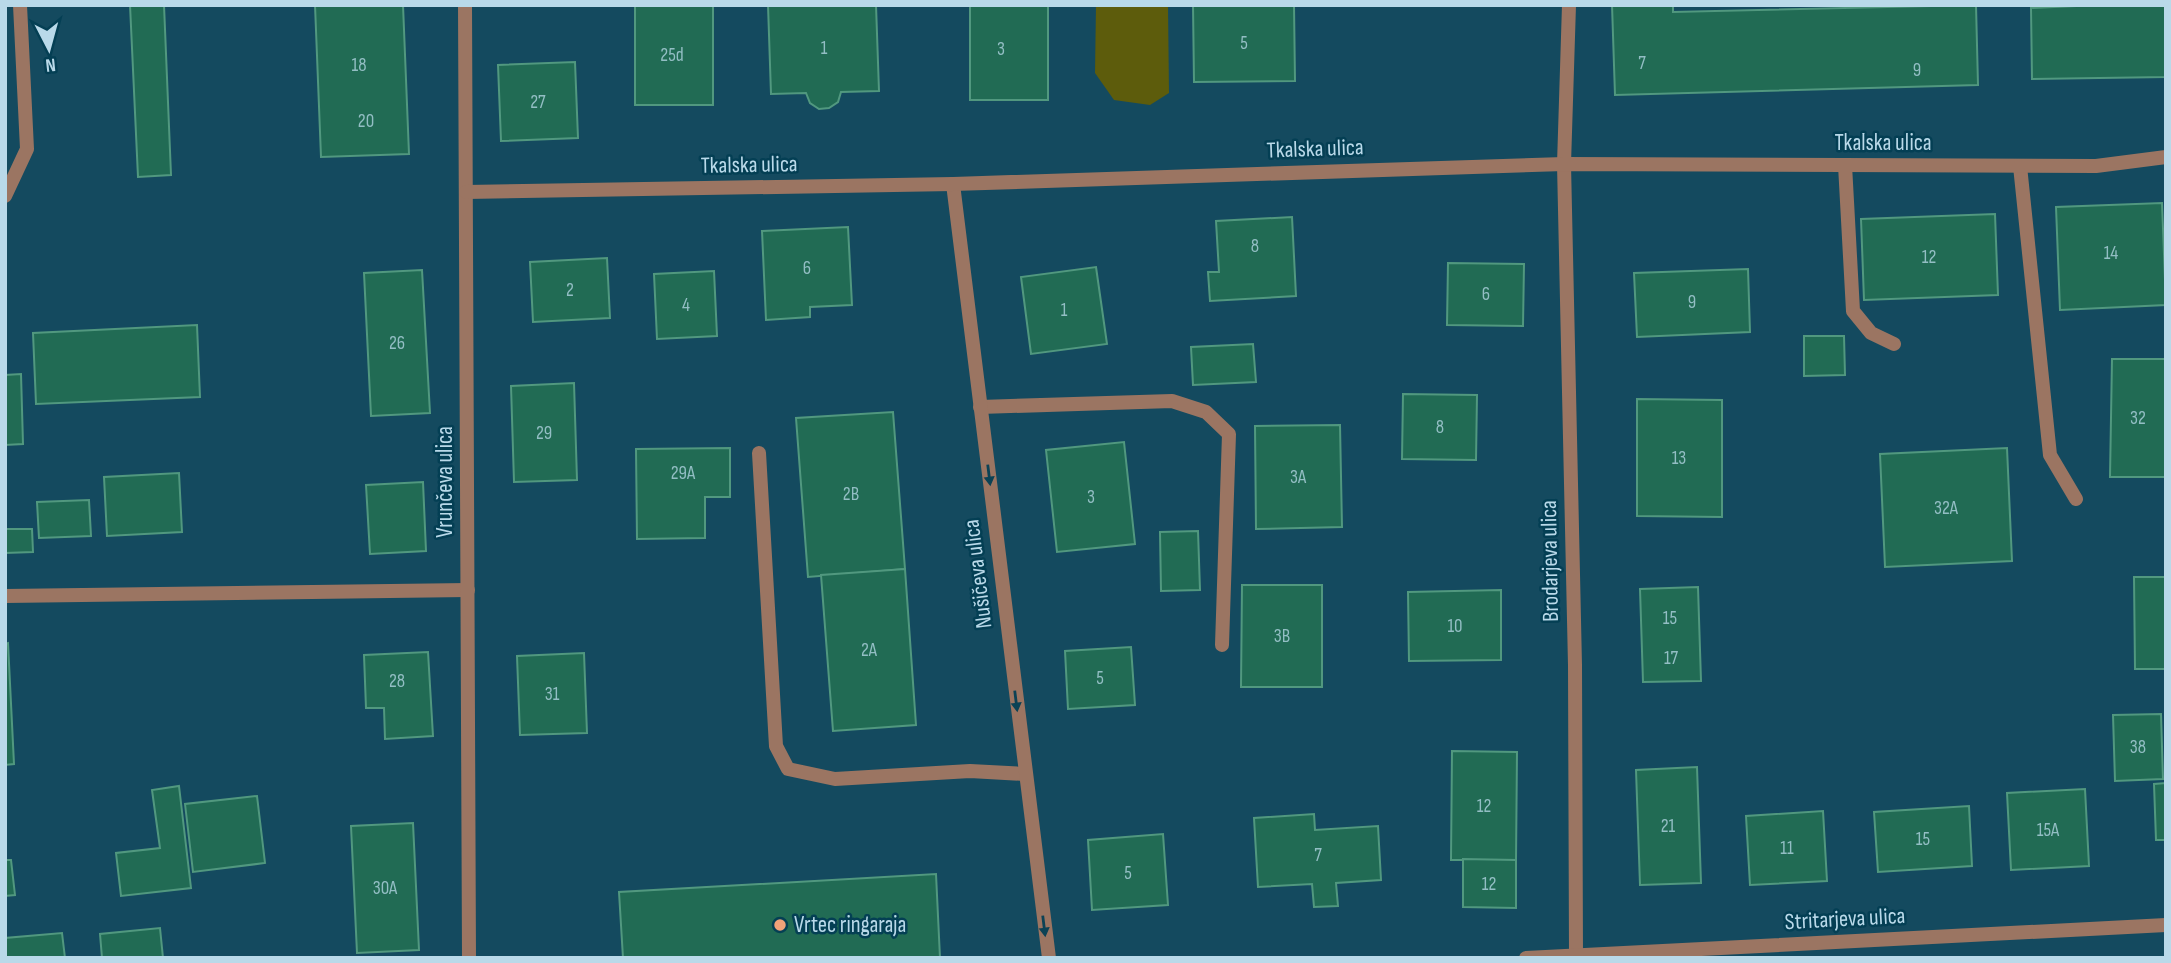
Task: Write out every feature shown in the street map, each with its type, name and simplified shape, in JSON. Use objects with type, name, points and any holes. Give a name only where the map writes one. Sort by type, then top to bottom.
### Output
[{"type":"street","points":[[5,196],[27,149],[20,5]]},
{"type":"street","name":"Vrunčeva ulica","points":[[465,5],[469,958]]},
{"type":"street","name":"Brodarjeva ulica","points":[[1569,5],[1564,164],[1575,665],[1576,956]]},
{"type":"street","name":"Tkalska ulica","points":[[466,192],[953,184],[1564,164],[2096,166],[2166,157]]},
{"type":"street","points":[[1845,165],[1853,311],[1871,333],[1894,344]]},
{"type":"street","points":[[2020,166],[2050,455],[2076,499]]},
{"type":"street","name":"Nušičeva ulica","points":[[953,184],[1024,774],[1049,958]]},
{"type":"street","points":[[981,407],[1172,401],[1206,412],[1229,433],[1222,645]]},
{"type":"street","points":[[760,453],[776,746],[788,769],[835,779],[970,771],[1024,774]]},
{"type":"street","points":[[5,596],[468,590]]},
{"type":"street","name":"Stritarjeva ulica","points":[[1526,958],[2166,925]]},
{"type":"shaded area","points":[[1096,5],[1168,5],[1169,93],[1150,105],[1114,100],[1095,73]]},
{"type":"building","points":[[130,5],[164,5],[171,175],[138,177]]},
{"type":"building","points":[[315,5],[403,5],[409,154],[321,157]]},
{"type":"building","points":[[635,5],[713,5],[713,105],[635,105]]},
{"type":"building","points":[[768,5],[876,5],[879,91],[841,92],[838,102],[829,108],[819,109],[810,103],[806,93],[771,94]]},
{"type":"building","points":[[970,5],[1048,5],[1048,100],[970,100]]},
{"type":"building","points":[[1193,5],[1294,5],[1295,81],[1194,82]]},
{"type":"building","points":[[1612,5],[1673,5],[1673,12],[1976,5],[1978,85],[1615,95]]},
{"type":"building","points":[[2166,5],[2166,77],[2032,79],[2031,8]]},
{"type":"building","points":[[575,62],[578,138],[501,141],[498,65]]},
{"type":"building","points":[[2162,203],[2166,305],[2060,310],[2056,207]]},
{"type":"building","points":[[1995,214],[1998,295],[1864,300],[1861,219]]},
{"type":"building","points":[[1292,217],[1296,296],[1210,301],[1208,272],[1219,272],[1216,221]]},
{"type":"building","points":[[848,227],[852,305],[810,307],[810,317],[766,320],[762,231]]},
{"type":"building","points":[[607,258],[610,318],[533,322],[530,262]]},
{"type":"building","points":[[1448,263],[1524,264],[1523,326],[1447,325]]},
{"type":"building","points":[[1096,267],[1107,344],[1031,354],[1021,277]]},
{"type":"building","points":[[1748,269],[1750,332],[1637,337],[1634,273]]},
{"type":"building","points":[[422,270],[430,413],[371,416],[364,273]]},
{"type":"building","points":[[714,271],[717,336],[657,339],[654,274]]},
{"type":"building","points":[[197,325],[200,397],[36,404],[33,333]]},
{"type":"building","points":[[1804,336],[1844,336],[1845,375],[1804,376]]},
{"type":"building","points":[[1253,344],[1256,382],[1193,385],[1191,347]]},
{"type":"building","points":[[2112,359],[2166,359],[2166,477],[2110,477]]},
{"type":"building","points":[[21,374],[23,444],[5,445],[5,375]]},
{"type":"building","points":[[574,383],[577,480],[514,482],[511,386]]},
{"type":"building","points":[[1403,394],[1477,395],[1476,460],[1402,459]]},
{"type":"building","points":[[1637,399],[1722,400],[1722,517],[1637,516]]},
{"type":"building","points":[[893,412],[905,569],[808,577],[796,418]]},
{"type":"building","points":[[1340,425],[1342,527],[1256,529],[1255,426]]},
{"type":"building","points":[[1124,442],[1135,544],[1057,552],[1046,450]]},
{"type":"building","points":[[730,448],[730,497],[705,497],[705,538],[637,539],[636,449]]},
{"type":"building","points":[[2007,448],[2012,561],[1885,567],[1880,454]]},
{"type":"building","points":[[179,473],[182,532],[107,536],[104,477]]},
{"type":"building","points":[[423,482],[426,551],[370,554],[366,485]]},
{"type":"building","points":[[89,500],[91,536],[39,538],[37,502]]},
{"type":"building","points":[[5,529],[32,529],[33,552],[5,553]]},
{"type":"building","points":[[1198,531],[1200,590],[1161,591],[1160,532]]},
{"type":"building","points":[[905,569],[916,725],[833,731],[821,575]]},
{"type":"building","points":[[2134,577],[2166,577],[2166,669],[2135,669]]},
{"type":"building","points":[[1242,585],[1322,585],[1322,687],[1241,687]]},
{"type":"building","points":[[1698,587],[1701,681],[1643,682],[1640,589]]},
{"type":"building","points":[[1501,590],[1501,660],[1409,661],[1408,592]]},
{"type":"building","points":[[8,643],[14,764],[5,765],[5,644]]},
{"type":"building","points":[[1131,647],[1135,705],[1068,709],[1065,651]]},
{"type":"building","points":[[428,652],[433,736],[385,739],[384,708],[366,708],[364,655]]},
{"type":"building","points":[[584,653],[587,733],[520,735],[517,656]]},
{"type":"building","points":[[2161,714],[2163,779],[2115,781],[2113,715]]},
{"type":"building","points":[[1452,751],[1517,752],[1516,860],[1451,860]]},
{"type":"building","points":[[1697,767],[1701,883],[1640,885],[1636,770]]},
{"type":"building","points":[[2166,783],[2166,840],[2156,840],[2154,784]]},
{"type":"building","points":[[179,786],[191,888],[121,896],[116,853],[160,848],[152,790]]},
{"type":"building","points":[[2085,789],[2089,866],[2011,870],[2007,793]]},
{"type":"building","points":[[257,796],[265,863],[193,872],[185,804]]},
{"type":"building","points":[[1969,806],[1972,866],[1878,872],[1874,812]]},
{"type":"building","points":[[1823,811],[1827,881],[1750,885],[1746,816]]},
{"type":"building","points":[[1314,814],[1315,830],[1378,826],[1381,880],[1336,883],[1338,906],[1314,907],[1312,884],[1258,887],[1254,818]]},
{"type":"building","points":[[413,823],[419,950],[357,953],[351,826]]},
{"type":"building","points":[[1163,834],[1168,905],[1092,910],[1088,840]]},
{"type":"building","points":[[1463,859],[1516,860],[1516,908],[1463,907]]},
{"type":"building","points":[[5,860],[11,860],[15,895],[5,896]]},
{"type":"building","name":"Vrtec ringaraja","points":[[936,874],[940,958],[623,958],[619,892]]},
{"type":"building","points":[[160,928],[163,958],[102,958],[100,934]]},
{"type":"building","points":[[62,933],[65,958],[5,958],[5,938]]},
{"type":"place","name":"Vrtec ringaraja","points":[[780,925]]}]
